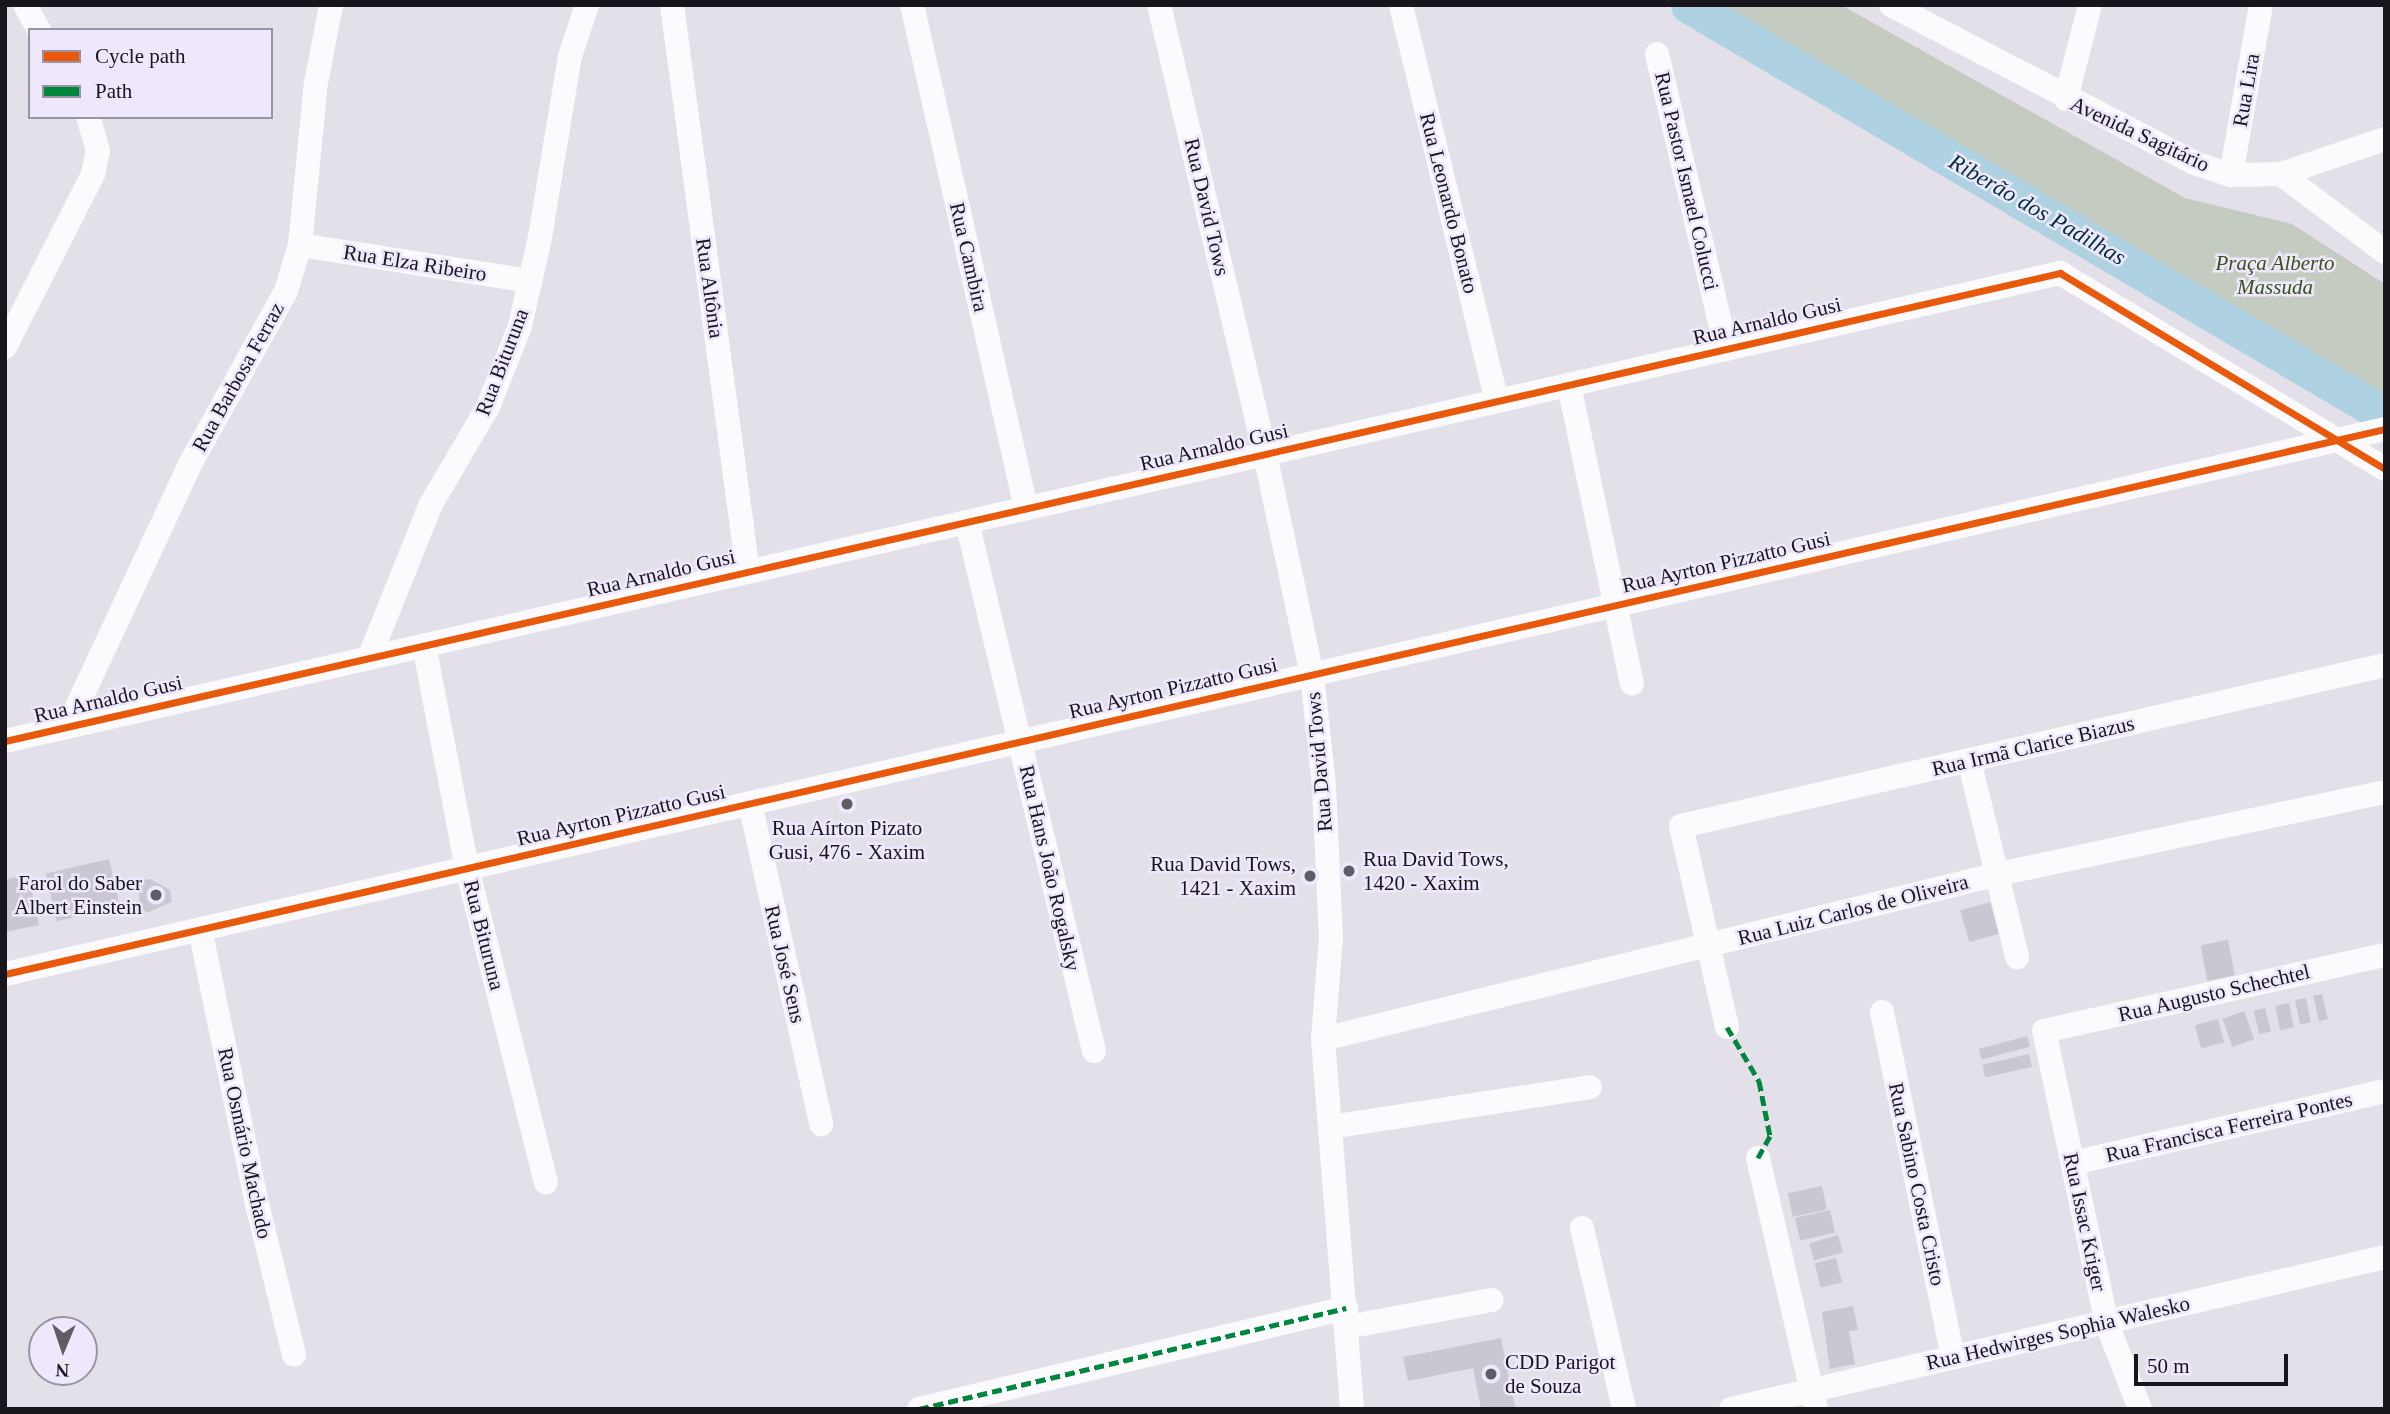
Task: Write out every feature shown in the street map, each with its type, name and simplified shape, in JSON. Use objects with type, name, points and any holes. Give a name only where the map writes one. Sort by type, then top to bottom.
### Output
[{"type":"street","points":[[25,5],[38,28]]},
{"type":"street","name":"Rua Barbosa Ferraz","points":[[68,726],[190,466],[286,291],[300,245],[316,83],[331,5]]},
{"type":"street","name":"Rua Bituruna","points":[[369,658],[431,505],[488,407],[520,326],[570,56],[587,5]]},
{"type":"street","name":"Rua Altônia","points":[[672,5],[748,572]]},
{"type":"street","name":"Rua Cambira","points":[[912,5],[1026,508]]},
{"type":"street","name":"Rua David Tows","points":[[1159,5],[1265,454],[1311,675],[1324,785],[1331,937],[1323,1039],[1352,1409]]},
{"type":"street","name":"Rua Leonardo Bonato","points":[[1401,5],[1497,401]]},
{"type":"street","name":"Avenida Sagitário","points":[[1891,5],[2066,99],[2194,163],[2231,175],[2281,174],[2385,139]]},
{"type":"street","points":[[2066,99],[2090,5]]},
{"type":"street","name":"Rua Lira","points":[[2231,175],[2261,5]]},
{"type":"street","name":"Rua Pastor Ismael Colucci","points":[[1657,54],[1726,349]]},
{"type":"street","points":[[5,347],[93,174],[98,151],[89,119]]},
{"type":"street","points":[[2281,174],[2385,252]]},
{"type":"street","name":"Rua Elza Ribeiro","points":[[300,245],[530,281]]},
{"type":"street","name":"Rua Arnaldo Gusi","points":[[5,741],[2060,272],[2343,438],[2385,469]]},
{"type":"street","points":[[1569,385],[1632,682]]},
{"type":"street","name":"Rua Ayrton Pizzatto Gusi","points":[[5,974],[2385,429]]},
{"type":"street","name":"Rua Hans João Rogalsky","points":[[967,522],[1094,1051]]},
{"type":"street","name":"Rua Bituruna","points":[[424,645],[467,868],[546,1182]]},
{"type":"street","name":"Rua Irmã Clarice Biazus","points":[[1710,945],[1681,826],[2385,665]]},
{"type":"street","points":[[1969,760],[1999,874],[2017,957]]},
{"type":"street","name":"Rua Luiz Carlos de Oliveira","points":[[1323,1039],[1999,874],[2385,792]]},
{"type":"street","name":"Rua José Sens","points":[[750,803],[821,1124]]},
{"type":"street","name":"Rua Osmário Machado","points":[[200,929],[257,1204],[294,1355]]},
{"type":"street","points":[[1710,945],[1727,1027]]},
{"type":"street","name":"Rua Augusto Schechtel","points":[[2044,1031],[2385,955]]},
{"type":"street","name":"Rua Sabino Costa Cristo","points":[[1882,1012],[1953,1357]]},
{"type":"street","name":"Rua Issac Kriger","points":[[2044,1031],[2107,1324],[2140,1409]]},
{"type":"street","points":[[1331,1127],[1590,1087]]},
{"type":"street","name":"Rua Francisca Ferreira Pontes","points":[[2073,1163],[2385,1091]]},
{"type":"street","points":[[1758,1158],[1814,1399]]},
{"type":"street","points":[[1582,1228],[1624,1409]]},
{"type":"street","name":"Rua Hedwirges Sophia Walesko","points":[[1731,1409],[1814,1399],[1953,1357],[2107,1324],[2385,1257]]},
{"type":"street","points":[[919,1409],[1346,1318],[1491,1300]]},
{"type":"green space","name":"Praça Alberto Massuda","points":[[1702,5],[1841,5],[2185,198],[2292,224],[2385,284],[2385,400]]},
{"type":"building","points":[[109,859],[120,907],[57,921],[46,874]]},
{"type":"building","points":[[28,874],[39,925],[5,932],[5,880]]},
{"type":"building","name":"Farol do Saber Albert Einstein","points":[[150,879],[170,890],[172,902],[146,913],[140,906],[138,881]]},
{"type":"building","points":[[1990,902],[1999,934],[1969,942],[1960,911]]},
{"type":"building","points":[[2228,940],[2235,975],[2207,981],[2201,945]]},
{"type":"building","points":[[2322,994],[2328,1019],[2319,1021],[2313,996]]},
{"type":"building","points":[[2306,998],[2311,1023],[2300,1025],[2295,1000]]},
{"type":"building","points":[[2289,1003],[2294,1028],[2280,1030],[2275,1006]]},
{"type":"building","points":[[2265,1008],[2271,1031],[2260,1034],[2253,1011]]},
{"type":"building","points":[[2244,1011],[2254,1039],[2233,1047],[2222,1019]]},
{"type":"building","points":[[2218,1019],[2224,1042],[2201,1048],[2195,1025]]},
{"type":"building","points":[[2027,1036],[2030,1047],[1982,1060],[1979,1049]]},
{"type":"building","points":[[2029,1054],[2032,1067],[1985,1077],[1982,1065]]},
{"type":"building","points":[[1822,1186],[1827,1209],[1793,1217],[1788,1193]]},
{"type":"building","points":[[1830,1210],[1835,1232],[1800,1241],[1795,1218]]},
{"type":"building","points":[[1838,1235],[1843,1252],[1814,1261],[1809,1243]]},
{"type":"building","points":[[1836,1258],[1842,1282],[1821,1288],[1815,1263]]},
{"type":"building","points":[[1853,1306],[1858,1330],[1849,1331],[1855,1364],[1830,1369],[1822,1312]]},
{"type":"building","name":"CDD Parigot de Souza","points":[[1501,1338],[1515,1407],[1481,1409],[1473,1368],[1408,1381],[1403,1357]]},
{"type":"waterway","name":"Riberão dos Padilhas","points":[[1689,5],[2385,415]]},
{"type":"marked path","points":[[1727,1027],[1759,1081],[1770,1136],[1758,1158]]},
{"type":"marked path","points":[[919,1409],[1346,1308]]},
{"type":"cycle path","points":[[5,741],[2060,273],[2385,469]]},
{"type":"cycle path","points":[[5,974],[2385,429]]},
{"type":"place","name":"Rua Aírton Pizato Gusi, 476 - Xaxim","points":[[847,804]]},
{"type":"place","name":"Rua David Tows, 1420 - Xaxim","points":[[1349,871]]},
{"type":"place","name":"Rua David Tows, 1421 - Xaxim","points":[[1310,876]]},
{"type":"place","name":"Farol do Saber Albert Einstein","points":[[156,895]]},
{"type":"place","name":"CDD Parigot de Souza","points":[[1491,1374]]}]
